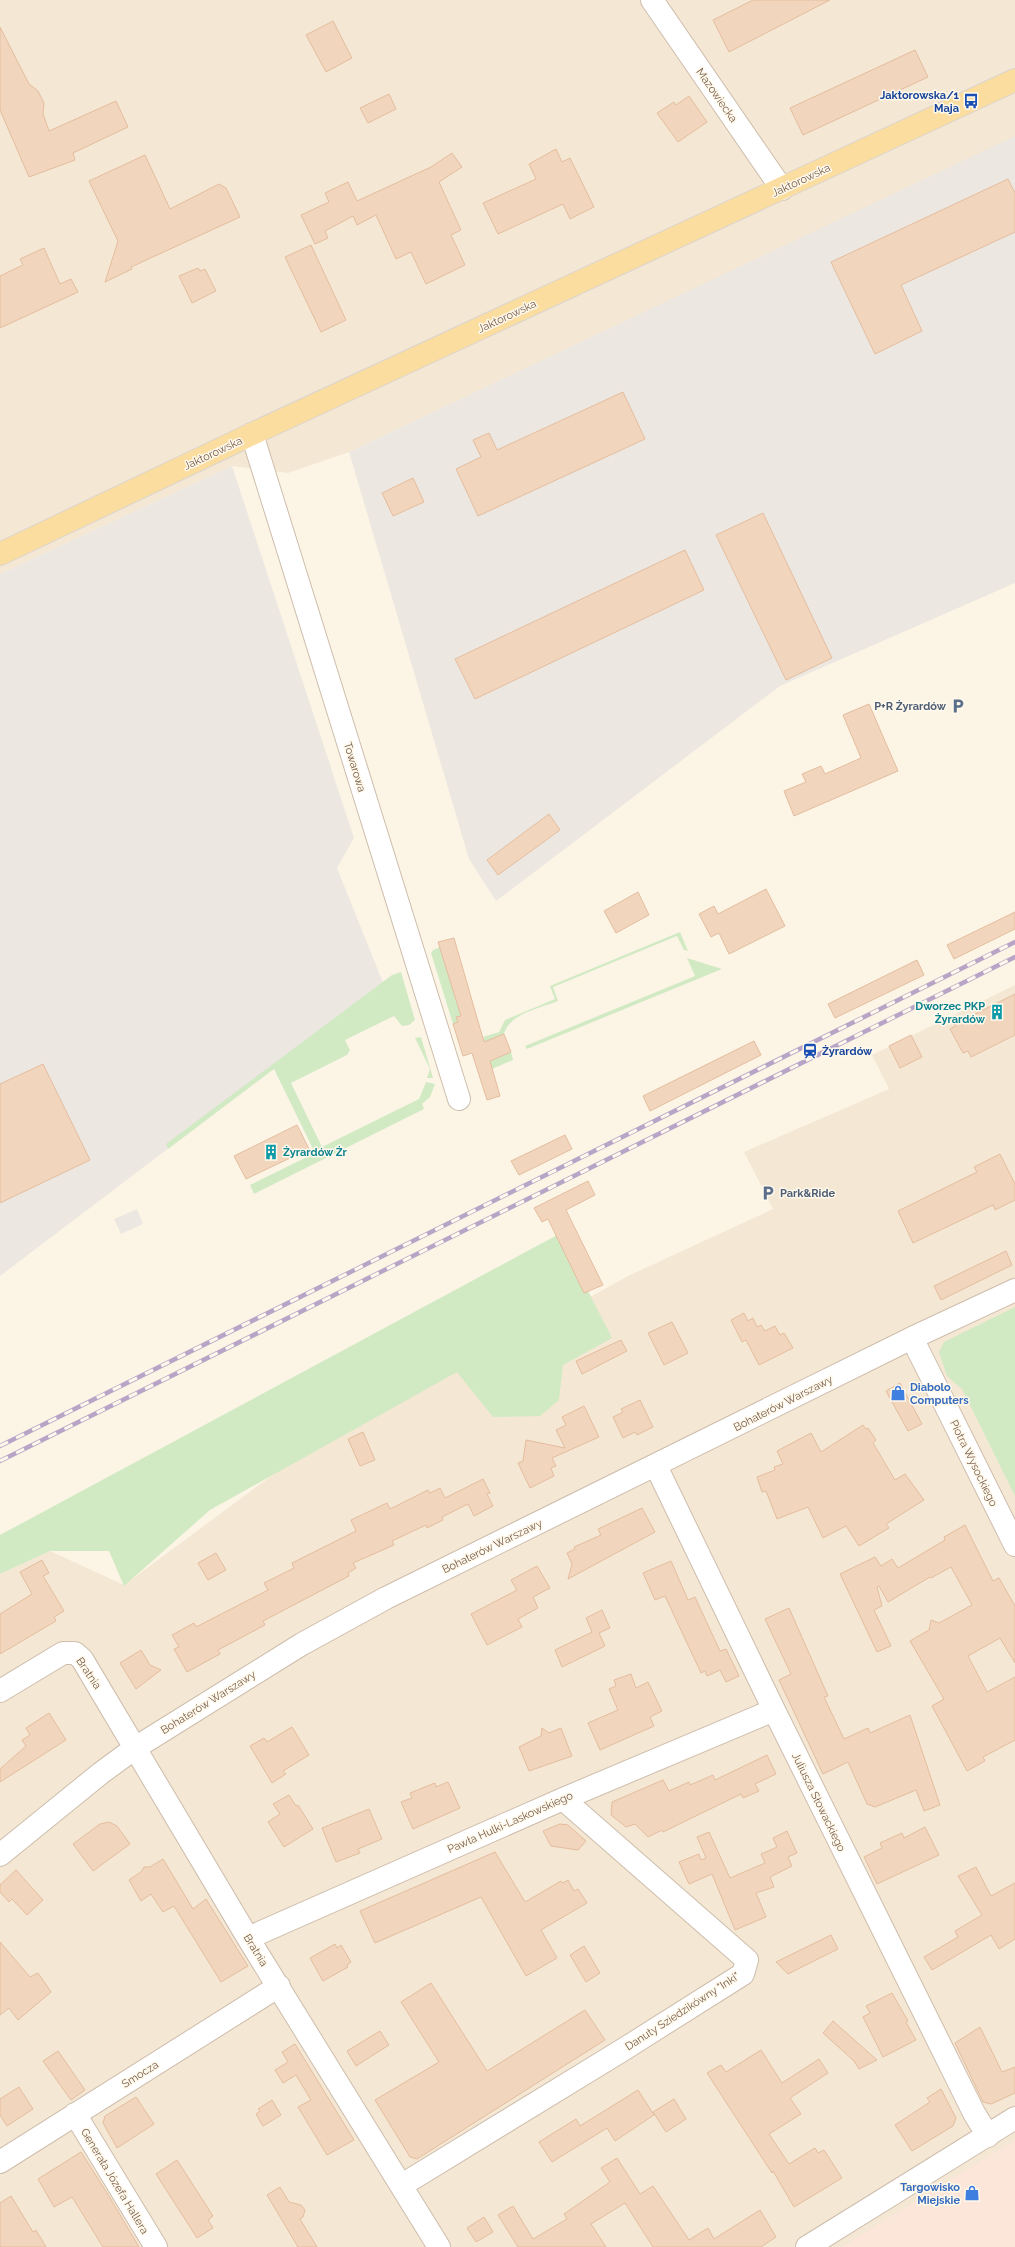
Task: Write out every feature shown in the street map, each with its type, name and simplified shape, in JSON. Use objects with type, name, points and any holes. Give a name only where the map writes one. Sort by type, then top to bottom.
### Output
[{"type":"main road","name":"Jaktorowska","points":[[0,554],[252,434],[1015,80]]},
{"type":"street","name":"Mazowiecka","points":[[652,0],[782,189]]},
{"type":"street","name":"Towarowa","points":[[252,434],[458,1100]]},
{"type":"street","name":"Bohaterów Warszawy","points":[[0,1855],[101,1773],[135,1748],[302,1644],[386,1598],[656,1466],[912,1338],[1015,1290]]},
{"type":"street","name":"Piotra Wysockiego","points":[[912,1338],[1015,1545]]},
{"type":"street","name":"Juliusza Słowackiego","points":[[656,1466],[774,1710],[974,2113],[988,2136]]},
{"type":"street","name":"Bratnia","points":[[0,1691],[64,1653],[75,1653],[82,1659],[248,1938],[280,1986],[439,2247]]},
{"type":"street","name":"Pawła Hulki-Laskowskiego","points":[[248,1938],[563,1799],[774,1710]]},
{"type":"street","name":"Danuty Sziedzikówny \"Inki\"","points":[[402,2185],[743,1974],[747,1960],[563,1799]]},
{"type":"street","name":"Smocza","points":[[0,2162],[280,1986]]},
{"type":"street","name":"Generała Józefa Hallera","points":[[75,2114],[156,2247]]},
{"type":"street","points":[[807,2247],[1015,2118]]},
{"type":"shaded area","points":[[0,0],[1015,0],[1015,137],[349,452],[288,473],[232,466],[0,574]]},
{"type":"shaded area","points":[[1015,136],[1015,583],[780,686],[496,901],[469,859],[349,452]]},
{"type":"shaded area","points":[[232,466],[354,838],[337,868],[384,985],[0,1276],[0,574]]},
{"type":"shaded area","points":[[1015,985],[1015,2247],[0,2247],[0,1574],[50,1551],[124,1585],[293,1460],[630,1275],[773,1209],[744,1152],[889,1089],[872,1055]]},
{"type":"shaded area","points":[[137,1209],[143,1224],[121,1234],[114,1219]]},
{"type":"shaded area","name":"Targowisko Miejskie","points":[[1015,2140],[1015,2247],[842,2247]]},
{"type":"green space","points":[[680,932],[688,951],[684,950],[677,936],[553,987],[558,1001],[534,1009],[512,1021],[504,1034],[488,1041],[495,1059],[511,1052],[513,1060],[492,1069],[483,1037],[499,1032],[505,1020],[555,999],[550,986]]},
{"type":"green space","points":[[440,947],[461,1016],[456,1017],[458,1022],[453,1024],[431,953],[433,950]]},
{"type":"green space","points":[[687,958],[722,969],[527,1049],[525,1046],[695,976]]},
{"type":"green space","points":[[401,972],[415,1020],[409,1025],[402,1026],[394,1016],[345,1040],[350,1050],[347,1055],[291,1083],[322,1147],[419,1099],[426,1082],[435,1084],[430,1097],[422,1104],[424,1109],[254,1194],[250,1185],[315,1153],[274,1069],[168,1149],[166,1144],[392,975]]},
{"type":"green space","points":[[421,1037],[433,1078],[427,1078],[430,1069],[415,1038]]},
{"type":"green space","points":[[559,1234],[612,1338],[563,1365],[559,1400],[540,1416],[493,1417],[457,1372],[210,1510],[124,1586],[109,1551],[50,1551],[0,1574],[0,1535]]},
{"type":"green space","points":[[1015,1307],[1015,1496],[962,1389],[947,1376],[939,1352],[944,1342]]},
{"type":"building","points":[[753,0],[830,0],[729,52],[713,20]]},
{"type":"building","points":[[333,21],[352,58],[326,72],[306,35]]},
{"type":"building","points":[[0,27],[29,84],[38,91],[44,103],[43,114],[49,131],[116,101],[128,127],[73,153],[75,160],[29,177],[0,110]]},
{"type":"building","points":[[915,50],[928,77],[803,135],[790,108]]},
{"type":"building","points":[[389,94],[396,109],[368,123],[360,108]]},
{"type":"building","points":[[689,96],[707,122],[678,142],[657,113],[674,102],[676,105]]},
{"type":"building","points":[[556,149],[562,162],[570,158],[594,207],[570,219],[563,204],[498,234],[483,203],[536,179],[529,164]]},
{"type":"building","points":[[452,153],[462,167],[439,182],[461,230],[451,235],[465,265],[426,284],[411,252],[396,259],[376,215],[357,225],[353,216],[325,231],[328,238],[315,244],[301,215],[329,202],[325,193],[348,182],[357,201],[431,167]]},
{"type":"building","points":[[145,155],[170,209],[219,184],[226,188],[240,217],[131,267],[132,269],[105,282],[118,241],[89,181]]},
{"type":"building","points":[[1008,179],[1015,193],[1015,232],[901,285],[922,331],[875,354],[831,262]]},
{"type":"building","points":[[311,245],[346,320],[321,332],[285,257]]},
{"type":"building","points":[[44,248],[60,284],[71,279],[78,292],[0,328],[0,276],[23,265],[20,259]]},
{"type":"building","points":[[198,268],[200,271],[205,269],[216,291],[192,303],[179,276]]},
{"type":"building","points":[[623,392],[645,439],[478,516],[456,469],[481,457],[473,440],[489,433],[497,450]]},
{"type":"building","points":[[413,478],[424,502],[393,516],[382,493]]},
{"type":"building","points":[[763,513],[832,658],[786,680],[716,535]]},
{"type":"building","points":[[685,550],[704,590],[475,699],[455,659]]},
{"type":"building","points":[[869,704],[898,771],[794,816],[784,791],[806,782],[802,774],[821,766],[825,774],[861,758],[843,715]]},
{"type":"building","points":[[549,814],[560,830],[498,875],[487,860]]},
{"type":"building","points":[[766,889],[785,926],[729,954],[719,933],[711,937],[699,914],[714,906],[718,914]]},
{"type":"building","points":[[638,892],[649,915],[616,933],[604,911]]},
{"type":"building","points":[[1015,912],[1015,929],[954,959],[947,945]]},
{"type":"building","points":[[454,938],[484,1042],[504,1034],[511,1052],[490,1061],[500,1096],[487,1100],[472,1053],[463,1056],[453,1024],[458,1022],[456,1017],[461,1016],[438,942]]},
{"type":"building","points":[[917,960],[924,975],[835,1018],[828,1004]]},
{"type":"building","name":"Dworzec PKP Żyrardów","points":[[1015,994],[1015,1035],[971,1057],[968,1051],[963,1053],[950,1029],[955,1026],[955,1024]]},
{"type":"building","points":[[911,1035],[922,1057],[900,1068],[889,1046]]},
{"type":"building","points":[[754,1041],[761,1055],[650,1111],[643,1096]]},
{"type":"building","points":[[43,1064],[90,1160],[0,1203],[0,1084]]},
{"type":"building","name":"Żyrardów Żr","points":[[297,1125],[309,1149],[246,1179],[234,1156]]},
{"type":"building","points":[[565,1135],[572,1149],[519,1175],[511,1161]]},
{"type":"building","points":[[1000,1154],[1015,1184],[1015,1200],[995,1210],[993,1205],[913,1243],[898,1211],[977,1172],[974,1167]]},
{"type":"building","points":[[588,1181],[595,1195],[566,1210],[603,1285],[584,1293],[548,1219],[542,1222],[534,1208]]},
{"type":"building","points":[[1006,1251],[1012,1265],[941,1300],[934,1286]]},
{"type":"building","points":[[744,1313],[748,1321],[753,1318],[757,1327],[761,1325],[765,1331],[775,1326],[780,1335],[784,1333],[793,1348],[759,1365],[746,1340],[742,1342],[731,1320]]},
{"type":"building","points":[[672,1322],[688,1353],[664,1365],[648,1333]]},
{"type":"building","points":[[621,1340],[627,1351],[582,1374],[576,1361]]},
{"type":"building","points":[[900,1383],[922,1424],[908,1431],[886,1391]]},
{"type":"building","points":[[640,1400],[653,1427],[637,1435],[635,1432],[623,1438],[613,1417],[623,1412],[621,1409]]},
{"type":"building","points":[[584,1406],[599,1437],[552,1458],[556,1466],[551,1468],[554,1476],[530,1488],[518,1463],[523,1461],[526,1440],[565,1448],[556,1430],[566,1425],[562,1417]]},
{"type":"building","points":[[863,1425],[866,1429],[868,1428],[876,1440],[873,1443],[895,1480],[905,1474],[924,1500],[886,1524],[889,1528],[859,1546],[846,1526],[823,1538],[808,1507],[777,1519],[766,1491],[762,1492],[757,1477],[775,1470],[774,1467],[783,1464],[777,1451],[811,1433],[821,1452]]},
{"type":"building","points":[[363,1432],[375,1460],[360,1466],[348,1439]]},
{"type":"building","points":[[483,1479],[490,1493],[487,1494],[493,1506],[474,1516],[468,1504],[442,1517],[443,1520],[427,1528],[426,1525],[392,1541],[394,1545],[353,1563],[356,1568],[348,1573],[349,1576],[263,1621],[265,1625],[218,1650],[220,1654],[187,1672],[174,1649],[179,1647],[172,1635],[194,1623],[196,1627],[268,1590],[264,1583],[294,1568],[292,1563],[356,1531],[351,1520],[387,1503],[390,1509],[428,1490],[430,1493],[440,1488],[445,1498]]},
{"type":"building","points":[[642,1508],[655,1532],[568,1579],[572,1564],[567,1553],[575,1549],[574,1547],[601,1535],[598,1529]]},
{"type":"building","points":[[965,1525],[993,1581],[999,1578],[1015,1606],[1015,1663],[1000,1638],[968,1656],[987,1692],[1015,1677],[1015,1740],[983,1757],[985,1761],[967,1771],[932,1706],[944,1699],[910,1641],[929,1630],[931,1620],[939,1623],[972,1605],[951,1567],[931,1578],[930,1577],[888,1602],[879,1586],[877,1587],[882,1606],[874,1610],[891,1646],[877,1652],[840,1574],[875,1557],[881,1566],[892,1559],[898,1568],[945,1540],[944,1537]]},
{"type":"building","points":[[216,1553],[226,1570],[208,1580],[198,1563]]},
{"type":"building","points":[[42,1560],[49,1573],[43,1576],[64,1611],[54,1617],[56,1621],[0,1654],[0,1614],[32,1594],[20,1572]]},
{"type":"building","points":[[671,1561],[688,1600],[695,1597],[720,1651],[726,1649],[739,1676],[726,1682],[720,1670],[707,1676],[705,1671],[701,1673],[665,1596],[655,1600],[643,1573]]},
{"type":"building","points":[[537,1566],[550,1588],[533,1597],[538,1608],[518,1619],[522,1627],[487,1645],[471,1614],[517,1590],[511,1580]]},
{"type":"building","points":[[789,1608],[828,1696],[824,1697],[844,1739],[868,1728],[870,1733],[910,1715],[940,1805],[924,1811],[916,1790],[875,1807],[867,1804],[848,1762],[823,1774],[779,1680],[791,1674],[765,1619]]},
{"type":"building","points":[[602,1610],[610,1628],[599,1633],[605,1646],[562,1667],[555,1650],[592,1632],[586,1618]]},
{"type":"building","points":[[141,1650],[150,1665],[161,1670],[136,1689],[120,1663]]},
{"type":"building","points":[[631,1674],[636,1688],[648,1682],[662,1711],[650,1717],[654,1726],[600,1750],[588,1723],[618,1710],[609,1689],[616,1686],[614,1680]]},
{"type":"building","points":[[49,1713],[66,1740],[0,1782],[0,1769],[26,1746],[22,1740],[30,1735],[26,1728]]},
{"type":"building","points":[[292,1727],[309,1755],[283,1771],[286,1774],[272,1783],[250,1746],[264,1738],[267,1742]]},
{"type":"building","points":[[542,1728],[549,1733],[561,1728],[572,1756],[529,1771],[519,1747],[541,1736]]},
{"type":"building","points":[[767,1755],[776,1774],[755,1784],[759,1791],[743,1798],[741,1794],[663,1832],[662,1830],[648,1837],[635,1824],[626,1827],[611,1815],[612,1802],[663,1780],[669,1791],[689,1782],[690,1785],[713,1775],[715,1780]]},
{"type":"building","points":[[448,1782],[460,1808],[413,1829],[401,1802],[412,1798],[410,1793],[435,1783],[436,1787]]},
{"type":"building","points":[[289,1795],[296,1806],[298,1805],[313,1829],[284,1847],[268,1822],[280,1814],[273,1804]]},
{"type":"building","points":[[369,1809],[382,1839],[358,1849],[360,1853],[336,1862],[322,1828]]},
{"type":"building","points":[[109,1822],[117,1826],[130,1844],[93,1871],[73,1844],[100,1824]]},
{"type":"building","points":[[560,1824],[568,1825],[586,1841],[578,1850],[551,1846],[543,1831]]},
{"type":"building","points":[[925,1827],[939,1855],[877,1884],[864,1857],[882,1848],[880,1843],[902,1833],[904,1838]]},
{"type":"building","points":[[787,1831],[797,1853],[788,1857],[792,1866],[770,1877],[774,1887],[756,1893],[766,1917],[735,1930],[712,1874],[689,1884],[679,1862],[699,1854],[701,1860],[706,1858],[697,1837],[709,1832],[730,1878],[765,1863],[761,1854],[777,1847],[773,1838]]},
{"type":"building","points":[[495,1852],[525,1902],[561,1881],[563,1883],[568,1880],[574,1891],[578,1889],[587,1903],[541,1930],[557,1958],[526,1976],[481,1897],[375,1943],[360,1911]]},
{"type":"building","points":[[163,1859],[193,1909],[206,1899],[248,1966],[221,1982],[174,1906],[163,1912],[151,1894],[141,1901],[129,1880],[141,1872],[144,1867],[150,1867]]},
{"type":"building","points":[[976,1867],[991,1896],[1015,1883],[1015,1939],[999,1949],[991,1935],[932,1970],[924,1957],[958,1937],[955,1931],[982,1915],[958,1876]]},
{"type":"building","points":[[16,1870],[43,1900],[27,1915],[12,1899],[9,1902],[0,1892],[0,1885]]},
{"type":"building","points":[[831,1935],[838,1949],[788,1974],[776,1962]]},
{"type":"building","points":[[0,1942],[30,1977],[38,1973],[51,1992],[18,2020],[9,2008],[0,2015]]},
{"type":"building","points":[[335,1944],[337,1948],[341,1945],[351,1962],[347,1965],[348,1967],[323,1981],[310,1958]]},
{"type":"building","points":[[584,1946],[600,1973],[586,1982],[570,1955]]},
{"type":"building","points":[[431,1983],[487,2071],[585,2010],[605,2040],[417,2159],[410,2157],[375,2100],[439,2062],[401,2002]]},
{"type":"building","points":[[892,1993],[908,2021],[906,2022],[916,2040],[883,2057],[863,2017],[870,2013],[866,2006]]},
{"type":"building","points":[[833,2021],[877,2060],[859,2069],[854,2061],[823,2033]]},
{"type":"building","points":[[980,2027],[1002,2072],[1015,2067],[1015,2093],[991,2104],[983,2102],[955,2043]]},
{"type":"building","points":[[380,2031],[389,2045],[356,2066],[347,2051]]},
{"type":"building","points":[[295,2044],[354,2140],[327,2155],[298,2107],[311,2100],[296,2075],[283,2083],[275,2070],[288,2062],[282,2052]]},
{"type":"building","points":[[761,2050],[782,2083],[819,2059],[828,2073],[790,2098],[801,2114],[769,2134],[789,2164],[815,2148],[818,2153],[824,2150],[842,2178],[794,2207],[773,2171],[772,2173],[707,2073],[721,2065],[726,2072]]},
{"type":"building","points":[[58,2051],[85,2090],[71,2100],[43,2061]]},
{"type":"building","points":[[19,2087],[33,2109],[7,2126],[0,2115],[0,2099]]},
{"type":"building","points":[[941,2089],[956,2118],[953,2126],[912,2151],[895,2125],[930,2102],[927,2098]]},
{"type":"building","points":[[638,2090],[654,2115],[615,2141],[607,2128],[552,2162],[539,2142],[576,2119],[580,2126]]},
{"type":"building","points":[[136,2097],[154,2124],[117,2148],[103,2123],[105,2116]]},
{"type":"building","points":[[674,2099],[686,2119],[666,2132],[653,2112]]},
{"type":"building","points":[[272,2100],[281,2115],[263,2126],[256,2114],[260,2111],[258,2109]]},
{"type":"building","points":[[81,2152],[139,2247],[103,2247],[72,2197],[54,2207],[38,2179]]},
{"type":"building","points":[[617,2158],[640,2194],[653,2186],[689,2240],[708,2228],[714,2239],[760,2210],[776,2237],[761,2247],[653,2247],[625,2203],[591,2224],[606,2247],[518,2247],[498,2215],[513,2206],[533,2239],[567,2219],[564,2214],[610,2182],[601,2168]]},
{"type":"building","points":[[177,2160],[213,2216],[208,2220],[213,2228],[197,2238],[156,2174]]},
{"type":"building","points":[[280,2187],[289,2202],[301,2205],[305,2210],[303,2217],[300,2219],[317,2247],[298,2247],[267,2195]]},
{"type":"building","points":[[11,2196],[33,2232],[36,2230],[46,2247],[0,2247],[0,2203]]},
{"type":"building","points":[[484,2217],[493,2232],[476,2242],[467,2228]]},
{"type":"railway","points":[[0,1446],[1015,942]]},
{"type":"railway","points":[[0,1461],[1015,957]]},
{"type":"place","name":"Jaktorowska/1 Maja","points":[[971,101]]},
{"type":"place","name":"P+R Żyrardów","points":[[958,706]]},
{"type":"place","name":"Dworzec PKP Żyrardów","points":[[997,1012]]},
{"type":"place","name":"Żyrardów","points":[[810,1051]]},
{"type":"place","name":"Żyrardów Żr","points":[[271,1152]]},
{"type":"place","name":"Park&Ride","points":[[768,1193]]},
{"type":"place","name":"Diabolo Computers","points":[[898,1393]]},
{"type":"place","name":"Targowisko Miejskie","points":[[972,2193]]}]
